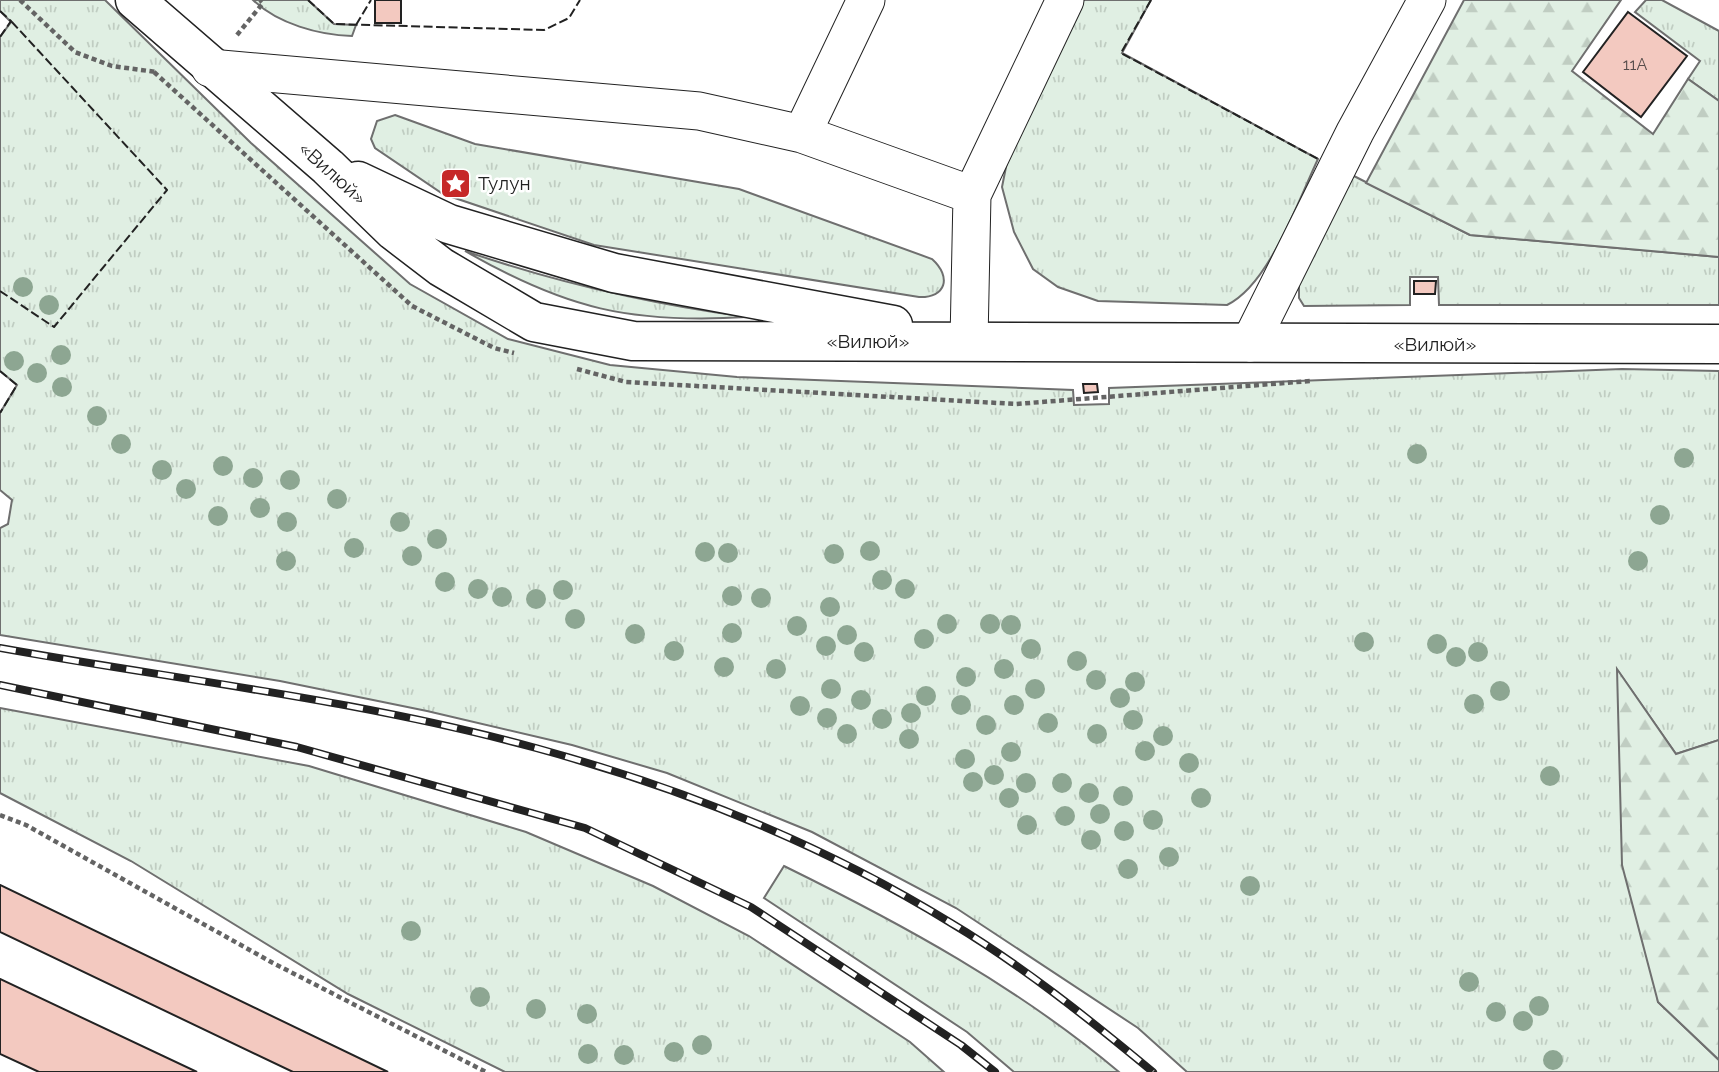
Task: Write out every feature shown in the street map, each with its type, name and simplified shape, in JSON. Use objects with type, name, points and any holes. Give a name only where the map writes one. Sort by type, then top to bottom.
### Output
[{"type":"highway","name":"«Вилюй»","points":[[135,0],[328,167],[394,231],[440,267],[534,322],[633,341],[1719,344]]},
{"type":"highway","points":[[328,167],[449,224],[614,274],[805,306],[969,341]]},
{"type":"street","points":[[802,134],[866,0]]},
{"type":"street","points":[[969,341],[972,195],[1065,0]]},
{"type":"street","points":[[1250,343],[1355,132],[1427,0]]},
{"type":"street","points":[[211,68],[699,111],[802,134],[972,195]]},
{"type":"path","points":[[20,0],[75,52],[112,66],[154,72],[211,68]]},
{"type":"path","points":[[0,815],[26,825],[273,963],[486,1072]]},
{"type":"green space","points":[[0,0],[105,0],[251,143],[410,284],[508,339],[610,365],[737,377],[1073,390],[1074,405],[1109,404],[1109,388],[1622,369],[1719,371],[1719,740],[1676,754],[1618,671],[1658,1002],[1719,1060],[1719,1072],[1187,1072],[1138,1028],[956,908],[812,832],[667,773],[572,745],[427,711],[280,681],[0,635],[0,528],[8,524],[12,500],[0,490],[0,413],[17,385],[0,371],[0,37],[11,22],[0,11]]},
{"type":"green space","points":[[253,0],[308,0],[334,24],[356,25],[352,36],[300,27],[274,16]]},
{"type":"green space","points":[[1077,0],[1151,0],[1122,53],[1318,159],[1269,261],[1242,295],[1227,305],[1098,301],[1058,287],[1033,269],[1014,232],[1002,187],[1013,132]]},
{"type":"green space","points":[[1464,0],[1621,0],[1572,71],[1653,134],[1688,79],[1719,101],[1719,257],[1470,235],[1366,183]]},
{"type":"green space","points":[[1646,0],[1662,0],[1719,31],[1719,101],[1688,79],[1700,61],[1635,12]]},
{"type":"green space","points":[[395,115],[475,144],[739,189],[932,259],[942,273],[943,285],[935,294],[919,297],[594,245],[443,194],[375,148],[371,139],[377,121]]},
{"type":"green space","points":[[1348,173],[1470,235],[1719,257],[1719,305],[1439,305],[1438,277],[1410,277],[1410,305],[1304,306],[1299,298],[1299,281]]},
{"type":"green space","points":[[465,251],[604,291],[747,317],[668,318],[600,308],[535,287]]},
{"type":"green space","points":[[1617,669],[1676,754],[1719,740],[1719,1060],[1658,1002],[1622,865]]},
{"type":"green space","points":[[0,708],[309,766],[526,832],[653,886],[749,936],[910,1042],[944,1072],[505,1072],[348,994],[131,861],[0,793]]},
{"type":"green space","points":[[784,866],[958,959],[1041,1012],[1119,1072],[1014,1072],[967,1032],[764,898]]},
{"type":"building","points":[[375,0],[401,0],[401,23],[375,23]]},
{"type":"building","points":[[1628,12],[1687,56],[1641,117],[1583,72]]},
{"type":"building","points":[[1414,281],[1436,281],[1435,294],[1414,294]]},
{"type":"building","points":[[1083,384],[1097,384],[1098,392],[1084,393]]},
{"type":"building","points":[[0,885],[388,1072],[293,1072],[0,932]]},
{"type":"building","points":[[0,979],[197,1072],[39,1072],[0,1054]]},
{"type":"railway","points":[[0,648],[270,692],[470,731],[590,764],[698,800],[802,843],[902,894],[951,923],[1030,975],[1153,1072]]},
{"type":"railway","points":[[0,685],[297,747],[585,828],[751,907],[961,1045],[995,1072]]},
{"type":"fence","points":[[308,0],[334,24],[544,30],[569,18],[580,0]]},
{"type":"fence","points":[[356,25],[371,0]]},
{"type":"fence","points":[[1151,0],[1121,53],[1318,159]]},
{"type":"fence","points":[[0,11],[11,21],[0,37]]},
{"type":"fence","points":[[0,291],[54,327],[167,190],[11,21]]},
{"type":"fence","points":[[0,371],[17,385],[0,413]]},
{"type":"place","name":"Тулун","points":[[455,183]]}]
